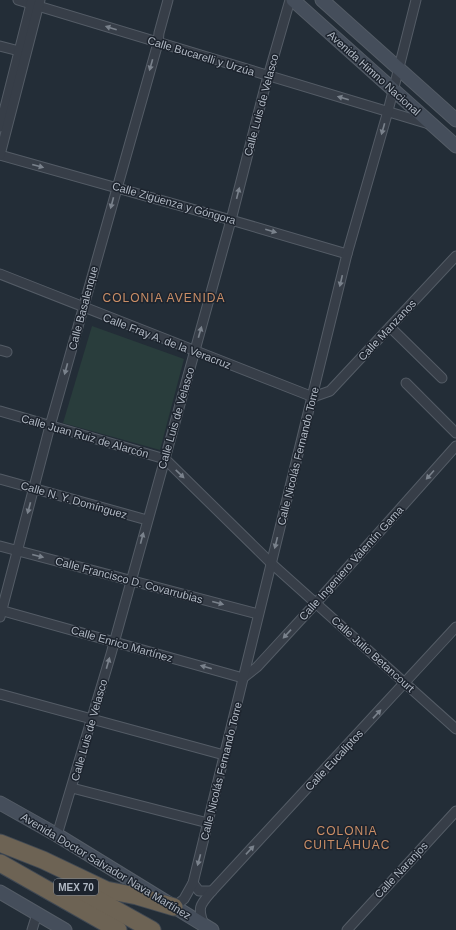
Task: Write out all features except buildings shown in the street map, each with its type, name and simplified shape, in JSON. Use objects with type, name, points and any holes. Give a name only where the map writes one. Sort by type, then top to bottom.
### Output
[{"type":"highway","points":[[0,843],[43,860],[106,890],[137,896],[174,907]]},
{"type":"highway","name":"MEX 70","points":[[0,843],[152,930]]},
{"type":"highway","name":"MEX 70","points":[[0,863],[118,930]]},
{"type":"highway","points":[[0,875],[49,898],[84,911]]},
{"type":"main road","name":"Avenida Himno Nacional","points":[[293,0],[456,146]]},
{"type":"main road","name":"Avenida Himno Nacional","points":[[322,0],[399,70],[455,118]]},
{"type":"main road","name":"Avenida Doctor Salvador Nava Martínez","points":[[0,803],[57,835],[208,928]]},
{"type":"main road","points":[[0,892],[65,930]]},
{"type":"street","name":"Calle Bucarelli y Urzúa","points":[[18,0],[36,2],[158,43],[434,126]]},
{"type":"street","name":"Calle Basalenque","points":[[1,613],[16,550],[116,187],[158,43],[159,33],[168,0]]},
{"type":"street","name":"Calle Luis de Velasco","points":[[57,835],[114,642],[232,220],[268,76],[290,0]]},
{"type":"street","name":"Calle Nicolás Fernando Torre","points":[[174,907],[184,899],[193,883],[347,254],[388,111],[416,0]]},
{"type":"street","points":[[0,155],[22,51],[36,2]]},
{"type":"street","points":[[0,46],[22,51]]},
{"type":"street","points":[[0,127],[4,100],[22,51]]},
{"type":"street","name":"Calle Zigüenza y Góngora","points":[[0,155],[347,254]]},
{"type":"street","name":"Calle Manzanos","points":[[312,397],[330,391],[456,256]]},
{"type":"street","name":"Calle Fray A. de la Veracruz","points":[[0,274],[194,352],[312,397]]},
{"type":"street","points":[[390,327],[442,378]]},
{"type":"street","points":[[406,383],[456,434]]},
{"type":"street","name":"Calle Juan Ruiz de Alarcón","points":[[0,411],[165,459],[272,564]]},
{"type":"street","name":"Calle Ingeniero Valentín Gama","points":[[243,678],[257,667],[316,603],[456,446]]},
{"type":"street","name":"Calle N. Y. Domínguez","points":[[0,479],[147,520]]},
{"type":"street","name":"Calle Francisco D. Covarrubias","points":[[0,546],[258,614]]},
{"type":"street","name":"Calle Julio Betancourt","points":[[272,564],[456,729]]},
{"type":"street","name":"Calle Enrico Martínez","points":[[1,613],[114,642],[243,678]]},
{"type":"street","name":"Calle Eucaliptos","points":[[208,928],[199,912],[200,907],[212,891],[406,683],[456,627]]},
{"type":"street","points":[[0,694],[224,755]]},
{"type":"street","points":[[72,788],[208,823]]},
{"type":"street","name":"Calle Naranjos","points":[[347,930],[456,811]]},
{"type":"street","points":[[193,883],[200,891],[212,891]]},
{"type":"street","points":[[32,930],[37,914]]},
{"type":"green space","points":[[92,326],[184,359],[160,450],[63,423]]},
{"type":"district","name":"COLONIA AVENIDA","points":[[164,298]]},
{"type":"district","name":"COLONIA CUITLÁHUAC","points":[[347,838]]}]
